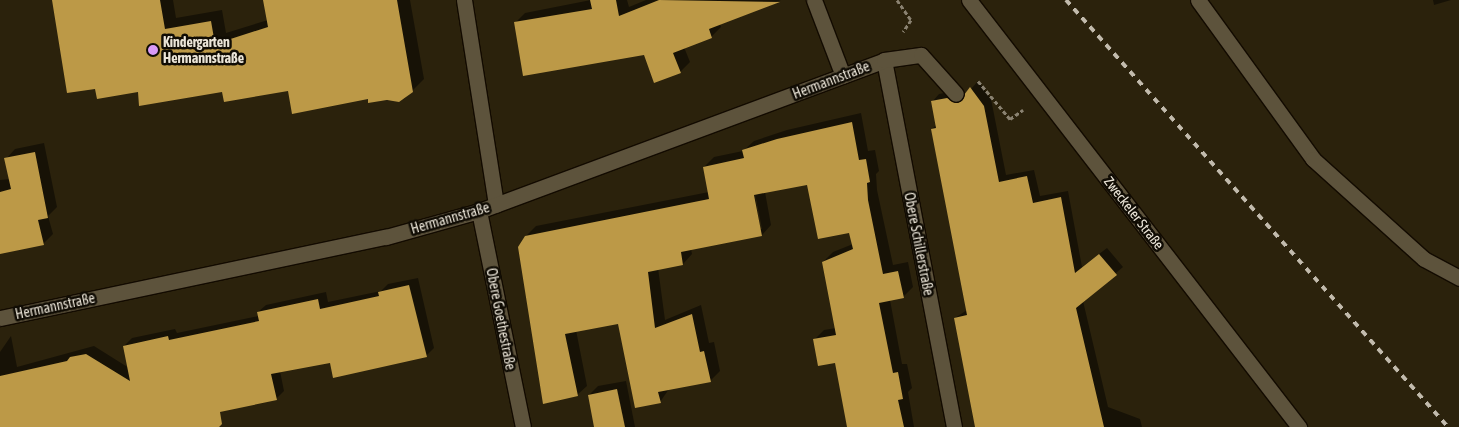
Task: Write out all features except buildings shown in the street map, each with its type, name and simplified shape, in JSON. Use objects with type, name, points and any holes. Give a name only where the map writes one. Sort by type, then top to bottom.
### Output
[{"type":"street","points":[[464,0],[496,205]]},
{"type":"street","points":[[814,0],[843,76]]},
{"type":"street","name":"Zweckeler Straße","points":[[969,0],[1299,427]]},
{"type":"street","points":[[1198,0],[1313,159],[1424,259],[1459,278]]},
{"type":"street","name":"Hermannstraße","points":[[0,318],[386,237],[479,211],[884,60],[921,55],[956,94]]},
{"type":"street","name":"Obere Schillerstraße","points":[[884,60],[954,427]]},
{"type":"street","name":"Obere Goethestraße","points":[[479,211],[523,427]]},
{"type":"path","points":[[884,60],[911,20],[896,0]]},
{"type":"path","points":[[985,87],[1002,109]]},
{"type":"railway","points":[[1066,0],[1448,427]]},
{"type":"place","name":"Kindergarten Hermannstraße","points":[[153,50]]}]
